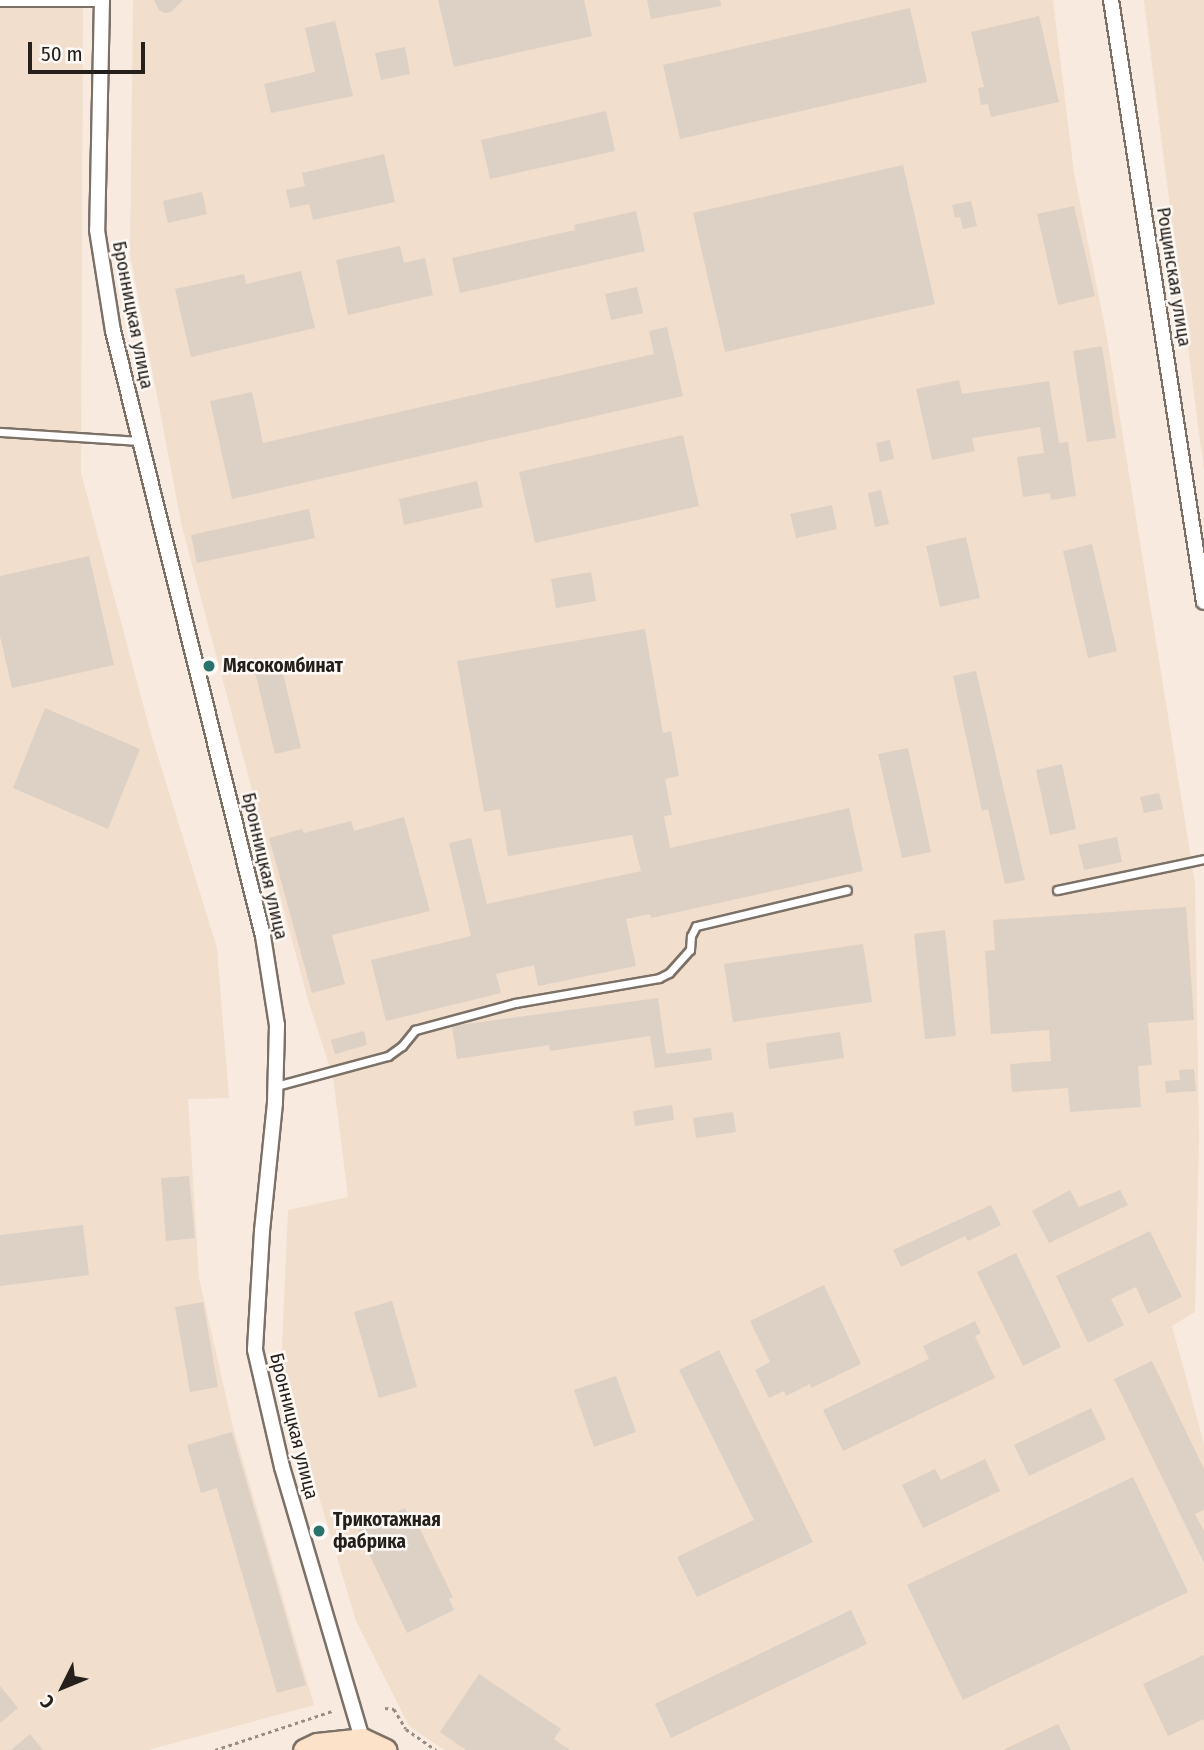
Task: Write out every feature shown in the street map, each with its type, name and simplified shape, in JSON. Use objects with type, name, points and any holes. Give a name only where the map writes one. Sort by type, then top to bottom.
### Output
[{"type":"main road","points":[[304,1750],[317,1744],[362,1739],[386,1750]]},
{"type":"street","name":"Рощинская улица","points":[[1111,0],[1204,602]]},
{"type":"street","name":"Бронницкая улица","points":[[102,1],[97,230],[113,331],[263,936],[277,1025],[276,1086],[255,1350],[282,1467],[362,1739]]},
{"type":"lane","points":[[0,2],[102,1]]},
{"type":"lane","points":[[0,432],[140,442]]},
{"type":"lane","points":[[1057,890],[1204,859]]},
{"type":"lane","points":[[276,1086],[388,1056],[402,1046],[415,1030],[515,1003],[659,978],[669,973],[690,950],[691,936],[696,926],[847,890]]},
{"type":"path","points":[[385,1707],[394,1709],[407,1729],[436,1750]]},
{"type":"path","points":[[215,1750],[332,1711]]},
{"type":"shaded area","points":[[0,0],[83,0],[81,473],[151,734],[217,948],[229,1098],[188,1099],[199,1278],[233,1427],[314,1705],[148,1750],[0,1750]]},
{"type":"shaded area","points":[[133,0],[1053,0],[1074,173],[1107,338],[1195,883],[1199,1139],[1195,1312],[1172,1326],[1204,1444],[1204,1750],[444,1750],[409,1726],[356,1621],[281,1369],[288,1210],[348,1197],[333,1077],[308,1000],[182,527],[130,254]]},
{"type":"shaded area","points":[[1144,0],[1204,0],[1204,471],[1166,176]]},
{"type":"building","points":[[154,0],[183,0],[171,12],[164,13],[159,10]]},
{"type":"building","points":[[438,0],[584,0],[592,36],[454,67]]},
{"type":"building","points":[[647,0],[720,0],[721,6],[651,19]]},
{"type":"building","points":[[910,8],[927,82],[680,139],[663,65]]},
{"type":"building","points":[[1039,16],[1059,102],[991,117],[988,104],[981,105],[978,88],[984,87],[971,32]]},
{"type":"building","points":[[335,21],[353,96],[271,113],[264,84],[315,72],[305,28]]},
{"type":"building","points":[[405,47],[410,74],[381,80],[375,53]]},
{"type":"building","points":[[606,111],[615,151],[490,179],[481,140]]},
{"type":"building","points":[[384,154],[395,202],[313,220],[309,204],[290,208],[286,190],[305,186],[302,173]]},
{"type":"building","points":[[903,165],[935,304],[725,352],[693,213]]},
{"type":"building","points":[[202,192],[207,214],[168,223],[163,201]]},
{"type":"building","points":[[971,201],[977,226],[963,229],[960,217],[955,218],[952,205]]},
{"type":"building","points":[[1074,206],[1095,296],[1058,305],[1037,214]]},
{"type":"building","points":[[636,211],[645,251],[460,293],[452,258],[575,230],[574,225]]},
{"type":"building","points":[[400,246],[404,263],[425,258],[433,295],[348,315],[336,260]]},
{"type":"building","points":[[301,271],[315,328],[191,357],[175,289],[244,274],[246,284]]},
{"type":"building","points":[[637,287],[643,313],[611,320],[605,294]]},
{"type":"building","points":[[667,327],[683,396],[232,499],[210,401],[252,392],[263,443],[654,354],[649,331]]},
{"type":"building","points":[[1102,346],[1116,438],[1087,442],[1073,351]]},
{"type":"building","points":[[959,380],[962,394],[1049,381],[1059,443],[1068,442],[1076,496],[1051,500],[1050,493],[1023,497],[1017,457],[1044,453],[1040,427],[972,438],[975,451],[932,460],[916,389]]},
{"type":"building","points":[[683,435],[699,506],[535,543],[519,472]]},
{"type":"building","points":[[890,440],[894,459],[880,462],[876,443]]},
{"type":"building","points":[[477,481],[483,507],[404,525],[399,499]]},
{"type":"building","points":[[881,490],[889,524],[875,527],[868,493]]},
{"type":"building","points":[[832,505],[837,529],[796,538],[790,514]]},
{"type":"building","points":[[309,509],[315,538],[197,563],[191,535]]},
{"type":"building","points":[[966,537],[980,598],[940,607],[926,546]]},
{"type":"building","points":[[1092,544],[1117,651],[1088,658],[1063,551]]},
{"type":"building","points":[[89,556],[114,665],[12,688],[0,636],[0,576]]},
{"type":"building","points":[[591,572],[596,601],[556,608],[551,579]]},
{"type":"building","points":[[645,629],[663,733],[671,731],[679,776],[665,779],[672,815],[664,816],[670,848],[849,808],[863,871],[651,918],[650,914],[626,919],[636,966],[538,986],[534,965],[496,974],[501,993],[386,1021],[371,960],[471,936],[449,843],[471,838],[487,904],[641,871],[632,835],[508,856],[500,809],[484,812],[457,661]]},
{"type":"building","points":[[280,661],[301,748],[275,754],[254,668]]},
{"type":"building","points":[[976,671],[1025,880],[1005,884],[988,809],[982,811],[953,676]]},
{"type":"building","points":[[45,708],[140,749],[108,829],[13,788]]},
{"type":"building","points":[[908,748],[931,852],[902,858],[878,754]]},
{"type":"building","points":[[1062,764],[1076,829],[1050,835],[1036,770]]},
{"type":"building","points":[[1159,793],[1163,809],[1144,813],[1140,797]]},
{"type":"building","points":[[404,817],[430,911],[332,935],[345,984],[312,993],[269,838],[302,829],[304,833],[351,821],[354,831]]},
{"type":"building","points":[[1117,837],[1122,862],[1084,870],[1078,845]]},
{"type":"building","points":[[1186,907],[1194,1020],[1148,1023],[1152,1065],[1138,1066],[1141,1107],[1070,1112],[1068,1088],[1012,1092],[1010,1064],[1051,1061],[1049,1030],[991,1034],[985,951],[995,950],[993,920]]},
{"type":"building","points":[[945,930],[956,1036],[925,1039],[914,934]]},
{"type":"building","points":[[863,944],[872,1002],[733,1022],[724,964]]},
{"type":"building","points":[[658,998],[666,1054],[711,1048],[712,1060],[655,1068],[650,1036],[550,1051],[549,1045],[457,1059],[452,1026]]},
{"type":"building","points":[[364,1031],[367,1045],[335,1054],[331,1040]]},
{"type":"building","points":[[840,1032],[844,1058],[769,1069],[766,1043]]},
{"type":"building","points":[[1194,1069],[1196,1091],[1166,1093],[1165,1081],[1180,1080],[1179,1070]]},
{"type":"building","points":[[672,1105],[674,1120],[635,1126],[633,1111]]},
{"type":"building","points":[[733,1112],[736,1132],[696,1138],[693,1118]]},
{"type":"building","points":[[189,1176],[195,1238],[166,1241],[161,1178]]},
{"type":"building","points":[[1070,1190],[1079,1207],[1120,1190],[1128,1205],[1049,1243],[1032,1211]]},
{"type":"building","points":[[991,1205],[1001,1225],[968,1241],[965,1236],[901,1267],[893,1250]]},
{"type":"building","points":[[83,1225],[89,1275],[0,1286],[0,1235]]},
{"type":"building","points":[[1150,1231],[1182,1297],[1148,1314],[1136,1287],[1111,1299],[1124,1325],[1088,1343],[1056,1276]]},
{"type":"building","points":[[1016,1253],[1061,1347],[1023,1366],[977,1272]]},
{"type":"building","points":[[824,1285],[861,1364],[811,1388],[810,1384],[786,1396],[784,1391],[769,1398],[755,1370],[770,1362],[750,1321]]},
{"type":"building","points":[[392,1301],[417,1387],[379,1398],[354,1312]]},
{"type":"building","points":[[203,1302],[218,1387],[190,1392],[175,1307]]},
{"type":"building","points":[[975,1321],[981,1333],[975,1336],[995,1378],[843,1451],[823,1410],[929,1359],[923,1346]]},
{"type":"building","points":[[719,1350],[813,1542],[697,1597],[677,1557],[754,1520],[679,1370]]},
{"type":"building","points":[[1152,1361],[1204,1469],[1204,1510],[1195,1514],[1204,1531],[1204,1563],[1114,1379]]},
{"type":"building","points":[[616,1376],[636,1432],[594,1447],[574,1390]]},
{"type":"building","points":[[1091,1408],[1106,1439],[1029,1476],[1014,1445]]},
{"type":"building","points":[[232,1432],[306,1685],[277,1693],[217,1488],[201,1493],[187,1445]]},
{"type":"building","points":[[985,1459],[1000,1491],[923,1528],[902,1485],[935,1469],[941,1480]]},
{"type":"building","points":[[1133,1477],[1188,1592],[963,1700],[907,1585]]},
{"type":"building","points":[[405,1508],[411,1521],[415,1519],[453,1597],[449,1599],[454,1610],[407,1633],[358,1531]]},
{"type":"building","points":[[851,1610],[867,1644],[671,1738],[655,1704]]},
{"type":"building","points":[[1204,1655],[1204,1719],[1168,1736],[1143,1684]]},
{"type":"building","points":[[479,1674],[561,1729],[554,1739],[570,1750],[466,1750],[440,1732]]},
{"type":"building","points":[[0,1686],[18,1708],[0,1723]]},
{"type":"building","points":[[1058,1724],[1071,1750],[1003,1750]]},
{"type":"building","points":[[30,1734],[43,1750],[11,1750]]},
{"type":"place","name":"Мясокомбинат","points":[[209,666]]},
{"type":"place","name":"Трикотажная фабрика","points":[[319,1531]]}]
